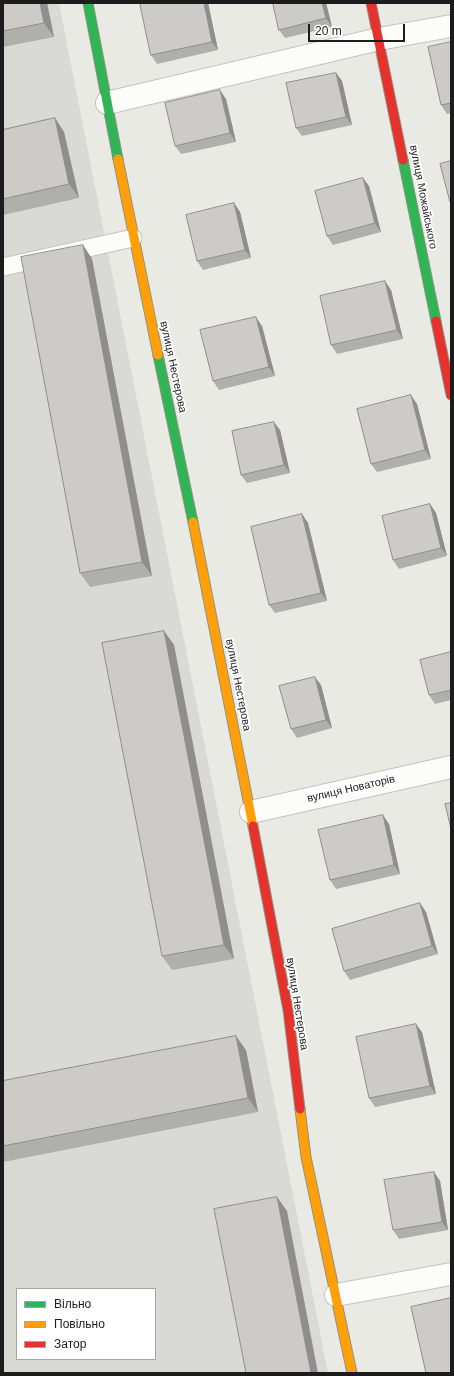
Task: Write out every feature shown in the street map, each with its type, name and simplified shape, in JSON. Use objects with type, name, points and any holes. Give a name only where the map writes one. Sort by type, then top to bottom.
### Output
[{"type":"street","name":"вулиця Нестерова","points":[[88,3],[133,238],[212,612],[251,812],[288,1010],[306,1157],[352,1373]]},
{"type":"street","name":"вулиця Можайського","points":[[371,3],[451,395]]},
{"type":"street","points":[[107,103],[379,39],[451,26]]},
{"type":"street","name":"вулиця Новаторів","points":[[251,812],[451,767]]},
{"type":"street","points":[[336,1295],[451,1274]]},
{"type":"lane","points":[[3,267],[133,238]]},
{"type":"shaded area","points":[[3,3],[59,3],[328,1373],[3,1373]]},
{"type":"building","points":[[3,3],[40,3],[44,23],[3,31]]},
{"type":"building","points":[[140,3],[204,3],[212,42],[151,55]]},
{"type":"building","points":[[273,3],[322,3],[326,18],[279,30]]},
{"type":"building","points":[[451,42],[451,103],[441,105],[428,47]]},
{"type":"building","points":[[336,73],[346,117],[296,128],[286,83]]},
{"type":"building","points":[[220,90],[230,133],[175,146],[165,103]]},
{"type":"building","points":[[55,118],[69,184],[3,199],[3,130]]},
{"type":"building","points":[[451,161],[451,202],[450,202],[440,164]]},
{"type":"building","points":[[363,178],[375,223],[327,236],[315,191]]},
{"type":"building","points":[[234,203],[245,250],[197,261],[186,215]]},
{"type":"building","points":[[83,245],[142,562],[80,573],[21,257]]},
{"type":"building","points":[[385,281],[397,330],[331,345],[320,296]]},
{"type":"building","points":[[256,317],[269,367],[213,381],[200,330]]},
{"type":"building","points":[[411,395],[425,450],[371,464],[357,409]]},
{"type":"building","points":[[274,422],[284,465],[241,475],[232,431]]},
{"type":"building","points":[[430,504],[441,548],[393,560],[382,516]]},
{"type":"building","points":[[302,514],[321,593],[269,605],[251,527]]},
{"type":"building","points":[[164,631],[224,945],[162,956],[102,643]]},
{"type":"building","points":[[451,652],[451,690],[429,695],[420,660]]},
{"type":"building","points":[[315,677],[326,720],[291,729],[279,686]]},
{"type":"building","points":[[451,803],[451,829],[445,804]]},
{"type":"building","points":[[383,815],[394,865],[330,880],[318,830]]},
{"type":"building","points":[[420,903],[432,946],[344,971],[332,929]]},
{"type":"building","points":[[416,1024],[430,1086],[369,1098],[356,1037]]},
{"type":"building","points":[[236,1036],[248,1098],[3,1146],[3,1081]]},
{"type":"building","points":[[434,1172],[442,1222],[393,1230],[384,1180]]},
{"type":"building","points":[[277,1197],[311,1373],[246,1373],[214,1209]]},
{"type":"building","points":[[451,1298],[451,1373],[426,1373],[411,1307]]},
{"type":"traffic: fast","points":[[88,3],[118,159]]},
{"type":"traffic: fast","points":[[403,160],[436,321]]},
{"type":"traffic: fast","points":[[158,355],[193,522]]},
{"type":"traffic: slow","points":[[118,159],[158,355]]},
{"type":"traffic: slow","points":[[193,522],[253,826]]},
{"type":"traffic: slow","points":[[300,1109],[306,1157],[352,1373]]},
{"type":"traffic: jam","points":[[371,3],[403,160]]},
{"type":"traffic: jam","points":[[436,321],[451,395]]},
{"type":"traffic: jam","points":[[253,826],[288,1010],[300,1109]]}]
